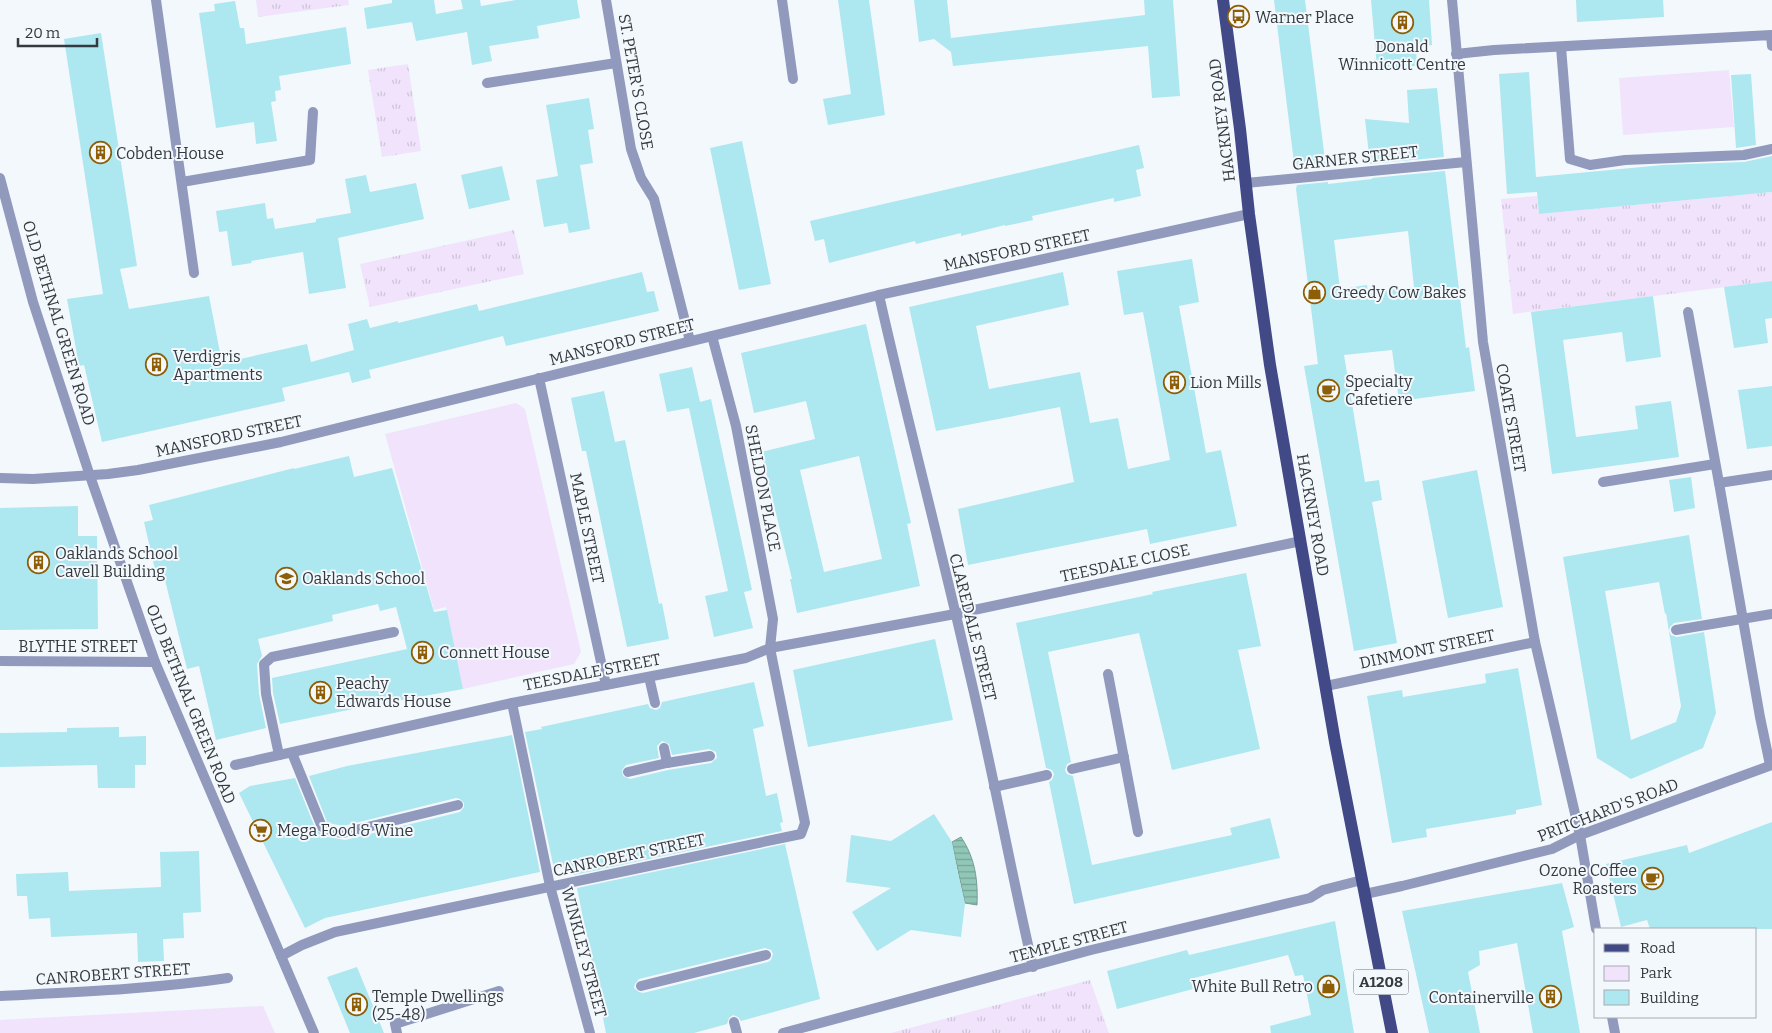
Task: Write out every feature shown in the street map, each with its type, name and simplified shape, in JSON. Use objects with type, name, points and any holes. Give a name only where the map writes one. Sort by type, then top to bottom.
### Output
[{"type":"main road","name":"HACKNEY ROAD","points":[[1223,0],[1249,214],[1270,365],[1326,686],[1392,1033]]},
{"type":"street","points":[[156,0],[194,273]]},
{"type":"street","name":"ST. PETER'S CLOSE","points":[[606,0],[631,149],[642,178],[654,199],[690,341]]},
{"type":"street","points":[[782,0],[793,79]]},
{"type":"street","name":"COATE STREET","points":[[1452,0],[1483,342],[1535,642],[1580,835],[1596,928]]},
{"type":"street","points":[[1456,54],[1772,34],[1772,46]]},
{"type":"street","points":[[1561,47],[1570,160],[1590,164],[1625,160],[1744,155],[1772,149]]},
{"type":"street","points":[[486,83],[616,63]]},
{"type":"street","points":[[182,182],[310,160],[312,112]]},
{"type":"street","name":"GARNER STREET","points":[[1246,183],[1466,162]]},
{"type":"street","name":"OLD BETHNAL GREEN ROAD","points":[[0,178],[33,302],[90,476],[155,662],[314,1033]]},
{"type":"street","name":"MANSFORD STREET","points":[[0,478],[33,479],[90,476],[138,470],[282,442],[879,295],[1249,214]]},
{"type":"street","name":"CLAREDALE STREET","points":[[879,295],[899,386],[980,716],[1033,967]]},
{"type":"street","points":[[1688,312],[1760,717],[1771,765]]},
{"type":"street","name":"SHELDON PLACE","points":[[712,336],[736,426],[773,619],[770,648]]},
{"type":"street","name":"MAPLE STREET","points":[[539,378],[606,684]]},
{"type":"street","points":[[1603,482],[1715,464]]},
{"type":"street","points":[[1719,483],[1772,475]]},
{"type":"street","name":"TEESDALE CLOSE","points":[[955,614],[1301,541]]},
{"type":"street","name":"TEESDALE STREET","points":[[235,764],[292,753],[512,703],[746,658],[770,648],[955,614]]},
{"type":"street","points":[[1676,630],[1772,614]]},
{"type":"street","points":[[279,755],[266,694],[264,664],[272,657],[394,632]]},
{"type":"street","name":"DINMONT STREET","points":[[1326,686],[1535,642]]},
{"type":"street","name":"CANROBERT STREET","points":[[281,956],[302,945],[335,932],[801,834],[805,823],[770,648]]},
{"type":"street","name":"BLYTHE STREET","points":[[0,661],[155,662]]},
{"type":"street","points":[[1108,674],[1138,832]]},
{"type":"street","points":[[649,677],[655,703]]},
{"type":"street","name":"WINKLEY STREET","points":[[512,703],[550,886],[590,1033]]},
{"type":"street","points":[[664,748],[668,763]]},
{"type":"street","points":[[292,753],[322,827],[331,831],[343,833],[458,805]]},
{"type":"street","points":[[628,772],[710,756]]},
{"type":"street","points":[[1072,769],[1124,757]]},
{"type":"street","name":"PRITCHARD'S ROAD","points":[[1365,894],[1552,850],[1580,835],[1771,765]]},
{"type":"street","points":[[994,787],[1047,775]]},
{"type":"street","name":"TEMPLE STREET","points":[[784,1033],[1091,950],[1310,898],[1323,890],[1362,880]]},
{"type":"street","points":[[641,986],[766,955]]},
{"type":"street","name":"CANROBERT STREET","points":[[0,996],[122,990],[228,978]]},
{"type":"street","points":[[398,1033],[395,1024],[499,991]]},
{"type":"street","points":[[1612,1018],[1615,1033]]},
{"type":"street","points":[[734,1022],[737,1033]]},
{"type":"green space","points":[[256,0],[348,0],[349,5],[258,17]]},
{"type":"green space","points":[[408,64],[421,151],[382,157],[368,70]]},
{"type":"green space","points":[[1729,70],[1734,127],[1623,135],[1619,78]]},
{"type":"green space","points":[[1772,192],[1772,281],[1513,314],[1501,199],[1537,196],[1539,214]]},
{"type":"green space","points":[[514,230],[524,274],[370,307],[360,264]]},
{"type":"green space","points":[[516,403],[525,409],[581,652],[574,664],[463,689],[446,607],[434,610],[385,434]]},
{"type":"green space","points":[[1090,980],[1109,1033],[891,1033]]},
{"type":"green space","points":[[263,1006],[275,1033],[0,1033],[0,1020]]},
{"type":"shaded area","points":[[961,837],[970,853],[975,869],[977,905],[965,903],[952,842]]},
{"type":"building","points":[[392,0],[434,0],[436,14],[463,9],[461,0],[480,0],[481,6],[516,0],[577,0],[580,18],[537,26],[539,38],[489,46],[492,61],[472,65],[467,32],[416,41],[412,22],[367,29],[364,8],[392,3]]},
{"type":"building","points":[[838,0],[869,0],[885,115],[828,125],[823,99],[851,94]]},
{"type":"building","points":[[914,0],[947,0],[951,38],[1145,15],[1144,0],[1173,0],[1180,96],[1152,98],[1148,46],[953,66],[951,52],[934,39],[919,42]]},
{"type":"building","points":[[1274,0],[1305,0],[1326,168],[1295,171]]},
{"type":"building","name":"Donald Winnicott Centre","points":[[1371,0],[1429,0],[1432,45],[1416,48],[1417,66],[1377,68]]},
{"type":"building","points":[[1576,0],[1663,0],[1664,17],[1577,22]]},
{"type":"building","points":[[235,1],[240,28],[244,28],[246,44],[346,27],[351,64],[279,76],[281,90],[275,91],[276,101],[271,102],[277,141],[256,144],[254,122],[216,128],[199,13],[215,11],[214,4]]},
{"type":"building","points":[[101,33],[137,266],[120,269],[129,309],[209,296],[222,363],[307,344],[311,362],[354,350],[348,324],[367,319],[370,328],[477,304],[479,311],[642,272],[647,292],[654,291],[659,311],[506,346],[503,336],[369,370],[371,378],[352,383],[349,372],[282,388],[285,401],[102,442],[84,365],[79,366],[67,299],[103,294],[64,39]]},
{"type":"building","points":[[1529,72],[1536,177],[1663,165],[1744,162],[1772,156],[1772,192],[1539,214],[1537,192],[1507,194],[1499,74]]},
{"type":"building","points":[[1751,74],[1756,145],[1736,148],[1731,75]]},
{"type":"building","points":[[1437,88],[1444,157],[1370,164],[1365,119],[1409,123],[1407,90]]},
{"type":"building","points":[[589,98],[594,129],[588,130],[593,163],[580,165],[590,229],[569,233],[567,223],[544,227],[536,180],[558,176],[546,105]]},
{"type":"building","points":[[742,141],[771,284],[739,290],[710,148]]},
{"type":"building","points":[[1139,145],[1144,168],[1136,170],[1141,196],[1114,202],[1114,198],[1032,216],[1033,220],[961,236],[961,233],[916,244],[915,241],[829,263],[824,239],[815,241],[810,221]]},
{"type":"building","points":[[502,166],[510,200],[469,209],[461,175]]},
{"type":"building","points":[[1445,171],[1466,348],[1469,347],[1475,391],[1399,401],[1392,350],[1344,355],[1365,482],[1379,480],[1382,500],[1372,502],[1397,643],[1354,651],[1304,366],[1318,364],[1296,189],[1297,185],[1328,182],[1328,184]],"holes":[[[1408,231],[1414,287],[1368,292],[1367,285],[1340,289],[1334,240]]]},
{"type":"building","points":[[366,175],[370,192],[416,183],[424,219],[338,238],[346,288],[309,294],[303,252],[232,266],[227,231],[219,232],[216,211],[265,203],[267,219],[273,218],[275,229],[316,222],[316,219],[351,213],[345,179]]},
{"type":"building","points":[[1192,259],[1199,302],[1179,306],[1206,453],[1221,450],[1237,526],[1150,544],[1147,529],[968,565],[958,509],[1074,482],[1060,407],[936,431],[909,307],[1063,272],[1069,305],[976,326],[989,389],[1080,372],[1090,423],[1118,418],[1128,469],[1170,460],[1143,312],[1124,315],[1117,271]]},
{"type":"building","points":[[1772,281],[1772,318],[1765,319],[1768,343],[1734,348],[1724,287]]},
{"type":"building","points":[[1653,296],[1661,357],[1626,362],[1622,332],[1563,340],[1576,437],[1638,429],[1635,406],[1671,401],[1679,457],[1552,474],[1531,312]]},
{"type":"building","points":[[866,324],[911,523],[907,524],[920,586],[797,613],[790,579],[792,579],[761,452],[815,439],[806,401],[754,413],[741,353]],"holes":[[[859,456],[882,559],[824,572],[800,470]]]},
{"type":"building","points":[[692,367],[700,402],[711,399],[752,590],[744,592],[753,628],[714,637],[705,596],[728,591],[689,408],[667,412],[659,374]]},
{"type":"building","points":[[1772,386],[1772,446],[1747,449],[1738,390]]},
{"type":"building","points":[[604,391],[615,442],[625,440],[659,604],[662,603],[669,639],[627,647],[586,451],[582,451],[571,398]]},
{"type":"building","name":"Oaklands School","points":[[349,456],[354,477],[392,468],[434,612],[447,610],[463,689],[280,724],[273,693],[272,678],[407,649],[396,607],[380,611],[378,604],[332,615],[333,621],[258,639],[262,656],[257,664],[259,694],[266,728],[216,740],[199,666],[187,669],[163,572],[156,574],[144,522],[153,520],[149,505]]},
{"type":"building","points":[[1477,470],[1503,607],[1448,618],[1422,481]]},
{"type":"building","points":[[1691,477],[1695,508],[1674,512],[1669,480]]},
{"type":"building","name":"Oaklands School Cavell Building","points":[[78,506],[78,536],[97,536],[98,629],[0,630],[0,508]]},
{"type":"building","points":[[1689,535],[1702,619],[1674,623],[1669,631],[1671,635],[1677,637],[1704,632],[1716,713],[1703,748],[1631,779],[1597,758],[1563,557]],"holes":[[[1659,582],[1681,706],[1676,722],[1631,740],[1605,591]]]},
{"type":"building","points":[[1246,573],[1261,646],[1238,650],[1260,749],[1172,770],[1139,633],[1048,652],[1071,762],[1067,764],[1065,770],[1067,774],[1073,776],[1092,865],[1232,835],[1230,828],[1270,818],[1280,858],[1074,904],[1049,782],[1054,774],[1052,770],[1046,768],[1016,623]]},
{"type":"building","points":[[935,639],[953,720],[808,747],[793,670]]},
{"type":"building","points":[[1518,668],[1542,805],[1516,810],[1516,814],[1426,829],[1427,837],[1392,843],[1367,696],[1402,690],[1403,697],[1486,683],[1485,674]]},
{"type":"building","points":[[754,682],[764,726],[753,729],[766,796],[777,793],[783,822],[780,823],[782,831],[574,875],[572,866],[554,869],[525,732],[648,704],[650,708],[656,710],[660,708],[662,702]],"holes":[[[662,741],[669,744],[672,755],[709,749],[716,752],[717,758],[711,763],[630,779],[623,776],[622,770],[626,765],[659,758],[657,746]]]},
{"type":"building","points":[[119,727],[119,737],[146,736],[146,765],[135,765],[135,788],[98,788],[97,765],[0,767],[0,733],[67,732],[67,728]]},
{"type":"building","points":[[512,735],[540,872],[325,918],[305,928],[239,793],[250,786],[295,778],[316,830],[328,837],[345,840],[460,812],[464,807],[464,803],[456,798],[343,826],[327,822],[309,776],[347,766]]},
{"type":"building","points":[[934,814],[952,842],[965,903],[961,937],[911,930],[877,951],[852,912],[891,888],[846,882],[851,835],[891,841]]},
{"type":"building","points":[[1772,822],[1772,929],[1650,928],[1647,920],[1621,927],[1606,864],[1687,845],[1689,853]]},
{"type":"building","points":[[785,844],[820,999],[741,1021],[733,1015],[729,1018],[727,1024],[694,1033],[606,1033],[577,888]],"holes":[[[765,948],[771,950],[773,954],[768,962],[643,993],[634,988],[639,979]]]},
{"type":"building","points":[[199,851],[201,912],[183,913],[184,938],[163,939],[164,961],[138,962],[137,933],[51,937],[50,918],[29,919],[27,896],[17,896],[16,874],[68,872],[69,891],[161,887],[160,852]]},
{"type":"building","points":[[1562,883],[1574,927],[1562,931],[1580,1033],[1533,1033],[1517,943],[1479,951],[1480,965],[1468,972],[1480,1033],[1429,1033],[1402,911]]},
{"type":"building","points":[[1335,921],[1354,1033],[1271,1033],[1270,1026],[1311,1015],[1303,975],[1295,976],[1288,955],[1194,978],[1197,988],[1117,1009],[1107,971],[1187,950],[1189,955]]},
{"type":"building","name":"Temple Dwellings (25-48)","points":[[357,967],[384,1033],[350,1033],[327,977]]},
{"type":"place","name":"Warner Place","points":[[1239,17]]},
{"type":"place","name":"Donald Winnicott Centre","points":[[1402,22]]},
{"type":"place","name":"Cobden House","points":[[100,153]]},
{"type":"place","name":"Greedy Cow Bakes","points":[[1315,292]]},
{"type":"place","name":"Verdigris Apartments","points":[[157,365]]},
{"type":"place","name":"Lion Mills","points":[[1174,382]]},
{"type":"place","name":"Specialty Cafetiere","points":[[1329,390]]},
{"type":"place","name":"Oaklands School Cavell Building","points":[[39,562]]},
{"type":"place","name":"Oaklands School","points":[[286,578]]},
{"type":"place","name":"Connett House","points":[[423,652]]},
{"type":"place","name":"Peachy Edwards House","points":[[320,692]]},
{"type":"place","name":"Mega Food & Wine","points":[[261,830]]},
{"type":"place","name":"Ozone Coffee Roasters","points":[[1653,879]]},
{"type":"place","name":"White Bull Retro","points":[[1329,986]]},
{"type":"place","name":"Containerville","points":[[1550,997]]},
{"type":"place","name":"Temple Dwellings (25-48)","points":[[356,1005]]}]
